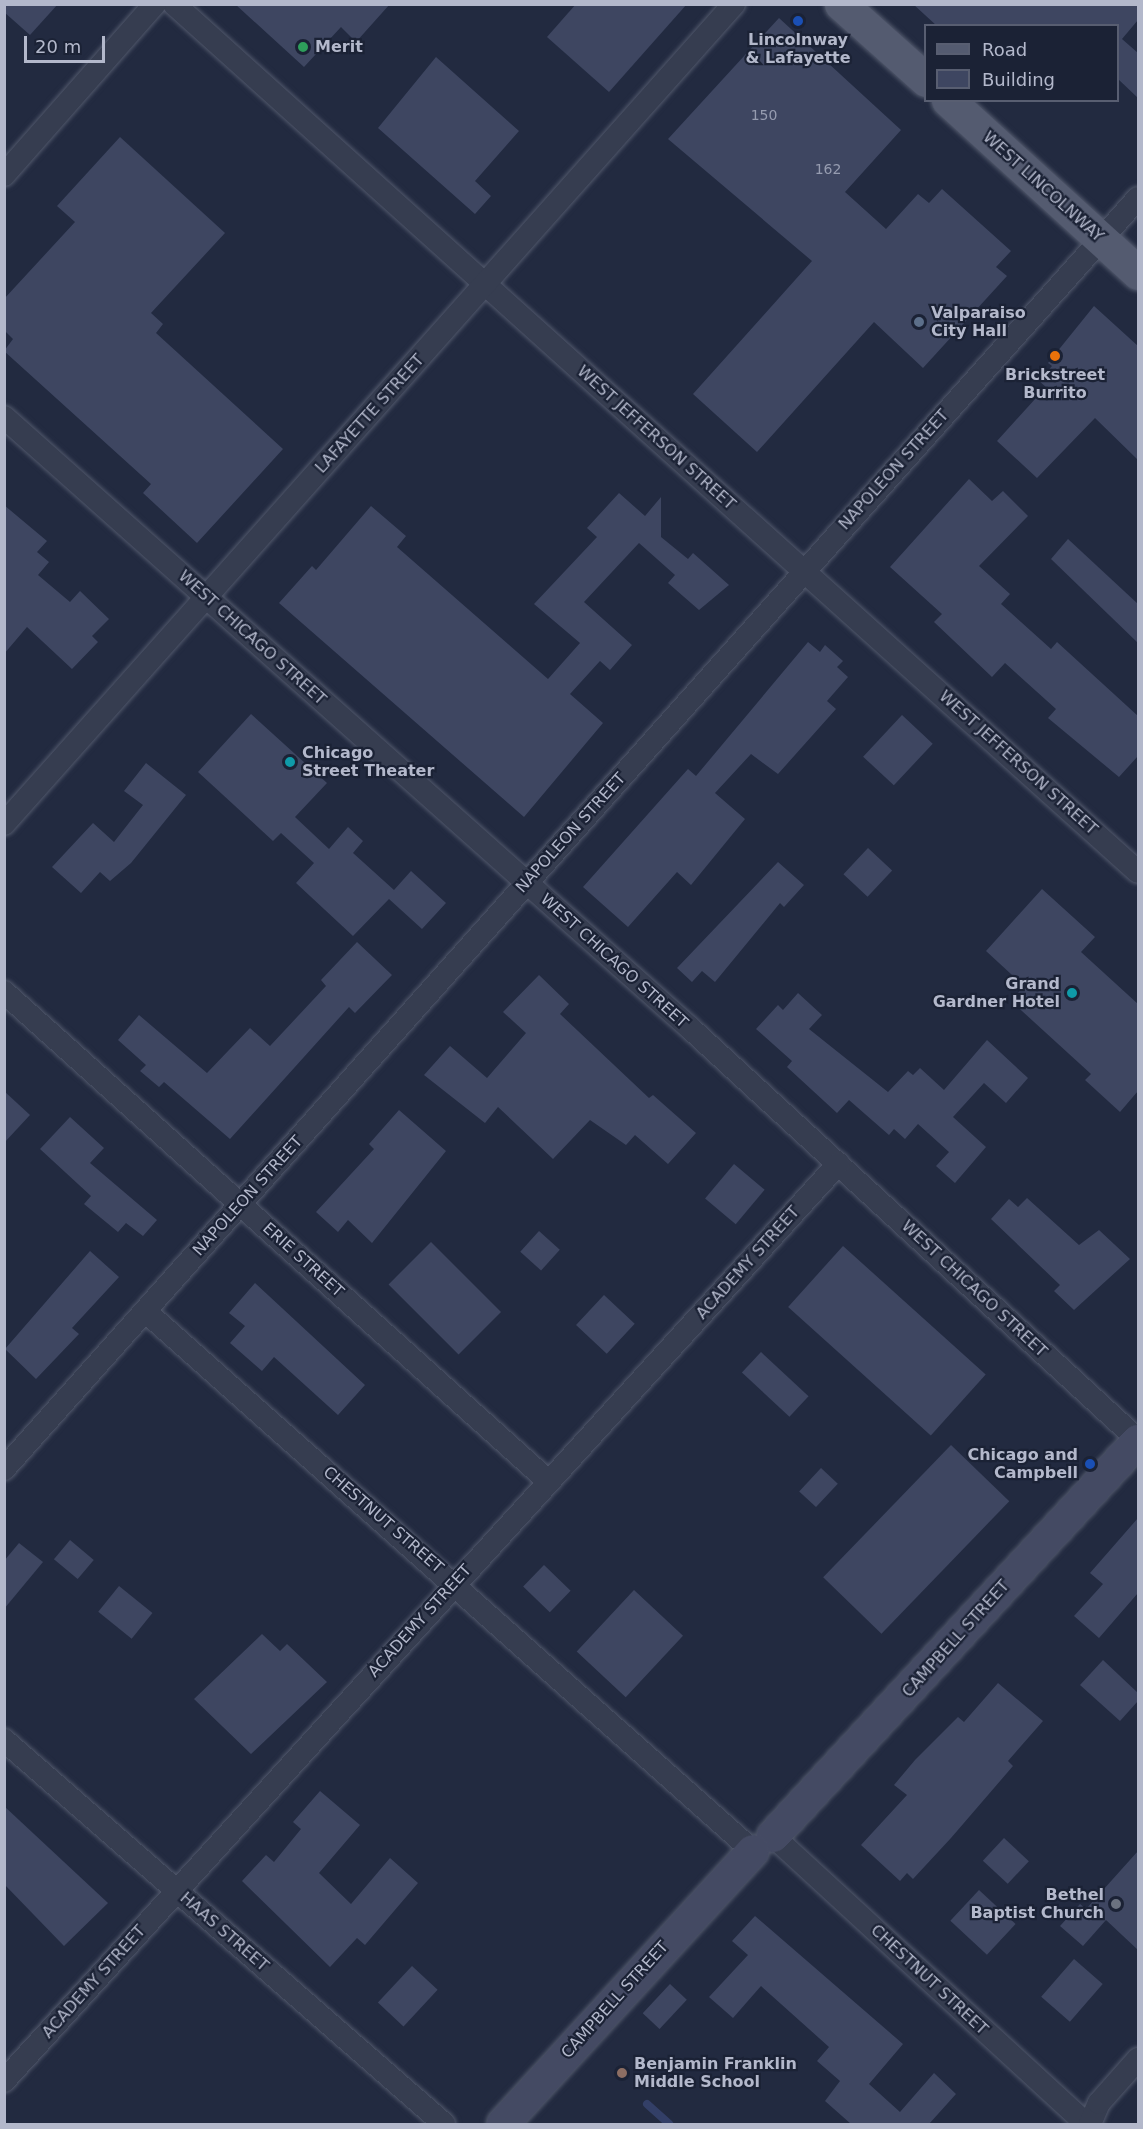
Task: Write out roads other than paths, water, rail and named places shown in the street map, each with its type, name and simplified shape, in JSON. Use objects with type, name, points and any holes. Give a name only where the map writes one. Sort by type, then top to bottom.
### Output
[{"type":"main road","points":[[841,4],[924,79]]},
{"type":"main road","name":"WEST LINCOLNWAY","points":[[950,102],[1138,273]]},
{"type":"main road","name":"CAMPBELL STREET","points":[[503,2124],[1138,1441]]},
{"type":"street","points":[[4,175],[155,4]]},
{"type":"street","name":"WEST JEFFERSON STREET","points":[[174,4],[1138,872]]},
{"type":"street","name":"LAFAYETTE STREET","points":[[4,824],[734,4]]},
{"type":"street","name":"NAPOLEON STREET","points":[[4,1469],[1138,198]]},
{"type":"street","name":"WEST CHICAGO STREET","points":[[4,417],[838,1164],[1138,1441]]},
{"type":"street","name":"ERIE STREET","points":[[4,992],[548,1481]]},
{"type":"street","name":"ACADEMY STREET","points":[[4,2081],[454,1583],[838,1164]]},
{"type":"street","name":"CHESTNUT STREET","points":[[145,1311],[454,1583],[763,1844],[1088,2124]]},
{"type":"street","name":"HAAS STREET","points":[[4,1740],[444,2124]]},
{"type":"street","points":[[1088,2124],[1099,2103],[1138,2059]]},
{"type":"waterway","points":[[647,2104],[669,2124]]},
{"type":"place","name":"Lincolnway & Lafayette","points":[[798,21]]},
{"type":"place","name":"Merit","points":[[303,47]]},
{"type":"place","name":"Valparaiso City Hall","points":[[919,322]]},
{"type":"place","name":"Brickstreet Burrito","points":[[1055,356]]},
{"type":"place","name":"Chicago Street Theater","points":[[290,762]]},
{"type":"place","name":"Grand Gardner Hotel","points":[[1072,993]]},
{"type":"place","name":"Chicago and Campbell","points":[[1090,1464]]},
{"type":"place","name":"Bethel Baptist Church","points":[[1116,1904]]},
{"type":"place","name":"Benjamin Franklin Middle School","points":[[622,2073]]}]
